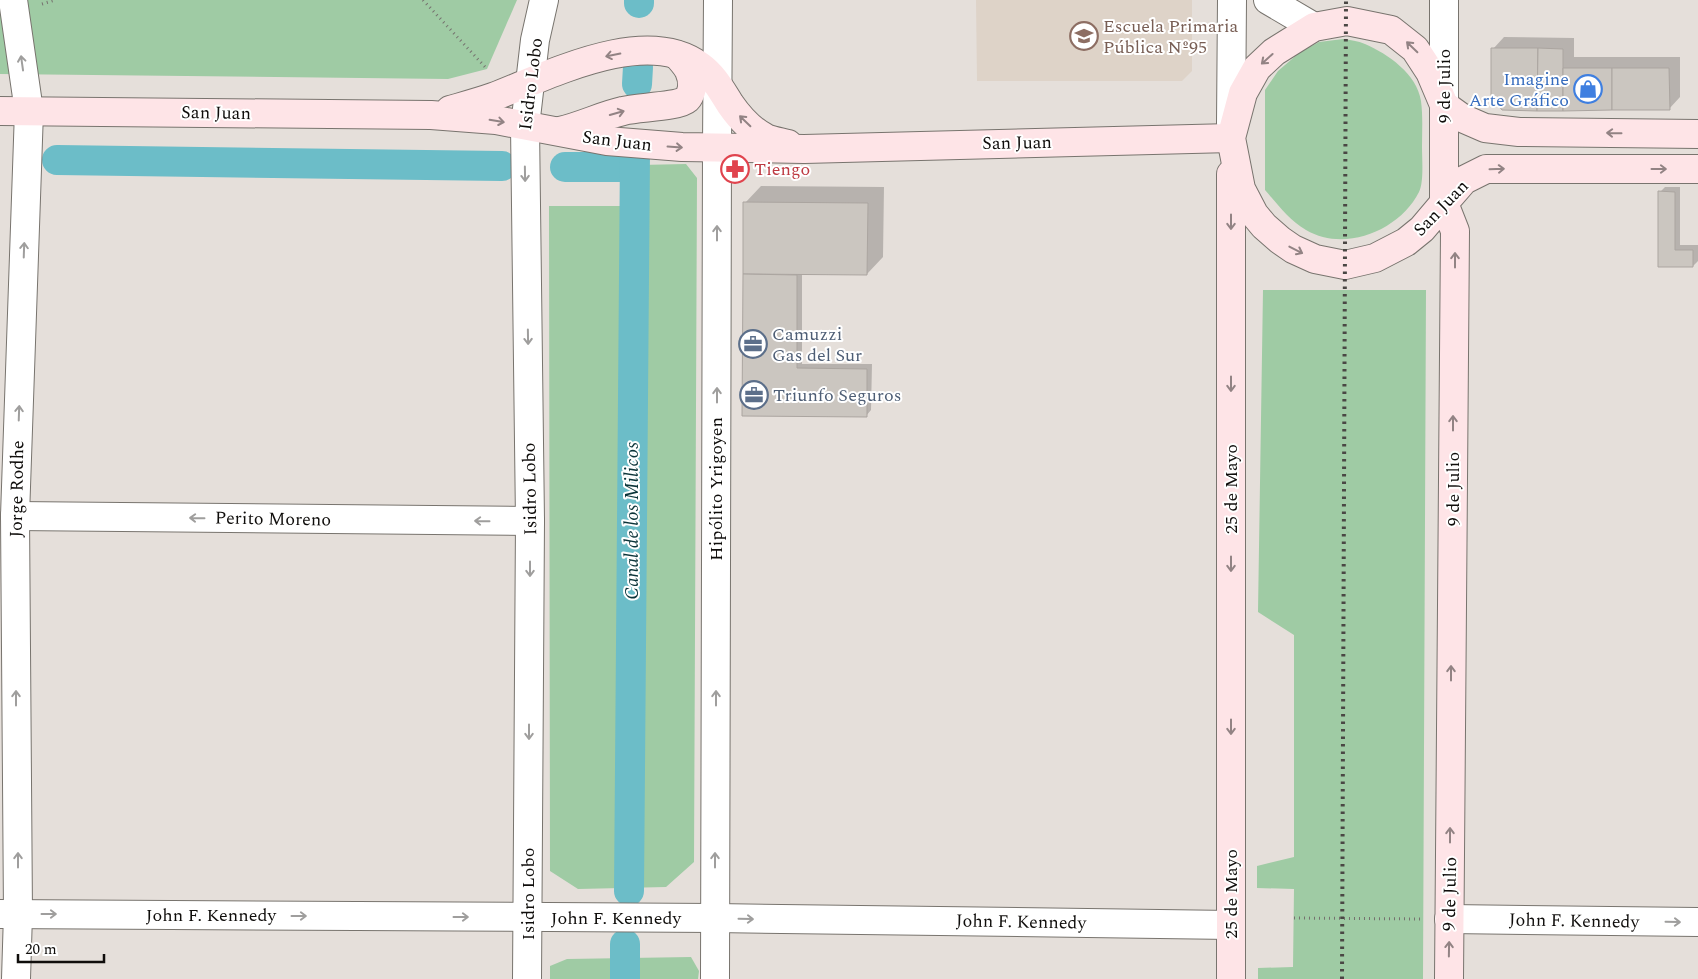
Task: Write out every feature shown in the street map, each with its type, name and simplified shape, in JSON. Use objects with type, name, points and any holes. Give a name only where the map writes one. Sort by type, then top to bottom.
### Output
[{"type":"main road","name":"San Juan","points":[[1444,104],[1430,72],[1415,49],[1391,30],[1347,21],[1314,27],[1274,52],[1257,68],[1243,93],[1231,138],[1241,189],[1254,214],[1280,240],[1293,249],[1315,259],[1345,265],[1375,258],[1406,242],[1422,229],[1464,180],[1486,169],[1698,169]]},
{"type":"main road","name":"San Juan","points":[[431,115],[492,98],[529,82],[614,54],[651,51],[677,55],[699,65],[718,83],[730,104],[744,122],[765,138],[804,149]]},
{"type":"main road","points":[[554,132],[576,128],[612,113],[635,108],[675,104],[686,100],[691,92],[691,71],[677,55]]},
{"type":"main road","points":[[1444,104],[1462,118],[1485,128],[1519,132],[1698,134]]},
{"type":"main road","name":"9 de Julio","points":[[1444,104],[1444,204],[1455,231],[1437,919],[1448,979]]},
{"type":"main road","name":"San Juan","points":[[0,111],[431,115],[496,120],[607,142],[717,148],[804,149],[1231,138]]},
{"type":"main road","name":"25 de Mayo","points":[[1231,138],[1232,979]]},
{"type":"street","name":"Jorge Rodhe","points":[[13,0],[29,111],[15,516],[9,914],[16,979]]},
{"type":"street","name":"Isidro Lobo","points":[[527,979],[530,521],[525,126],[535,40],[544,0]]},
{"type":"street","name":"Hipólito Yrigoyen","points":[[715,979],[718,0]]},
{"type":"street","name":"25 de Mayo","points":[[1231,138],[1232,0]]},
{"type":"street","points":[[1268,0],[1314,27]]},
{"type":"street","name":"9 de Julio","points":[[1444,0],[1444,104]]},
{"type":"street","name":"Perito Moreno","points":[[15,516],[530,521]]},
{"type":"street","name":"John F. Kennedy","points":[[9,914],[715,918],[1231,925]]},
{"type":"street","name":"John F. Kennedy","points":[[1437,919],[1698,922]]},
{"type":"path","points":[[423,0],[487,70]]},
{"type":"path","points":[[1294,918],[1437,919]]},
{"type":"shaded area","name":"Escuela Primaria Pública Nº95","points":[[976,0],[1192,0],[1192,71],[1182,81],[977,81]]},
{"type":"green space","points":[[0,0],[517,0],[487,69],[448,79],[0,74]]},
{"type":"green space","points":[[1343,39],[1362,43],[1383,53],[1400,66],[1414,82],[1422,107],[1422,183],[1419,192],[1410,205],[1399,217],[1385,227],[1370,234],[1354,238],[1337,239],[1321,237],[1294,222],[1265,190],[1265,90],[1278,71],[1299,53],[1319,42]]},
{"type":"green space","points":[[686,164],[697,178],[694,862],[666,887],[578,889],[550,871],[549,206],[639,206],[640,165]]},
{"type":"green space","points":[[1263,290],[1426,290],[1423,979],[1258,979],[1258,968],[1293,967],[1294,889],[1257,888],[1257,866],[1294,857],[1294,635],[1258,612]]},
{"type":"green space","points":[[691,957],[699,971],[698,979],[550,979],[550,966],[567,959]]},
{"type":"building","points":[[1491,48],[1538,48],[1537,111],[1502,110],[1491,96]]},
{"type":"building","points":[[1538,48],[1563,49],[1563,111],[1537,111]]},
{"type":"building","name":"Imagine Arte Gráfico","points":[[1563,68],[1612,68],[1612,110],[1563,111]]},
{"type":"building","points":[[1612,68],[1669,68],[1670,110],[1612,110]]},
{"type":"building","points":[[1658,191],[1675,192],[1675,250],[1693,250],[1693,267],[1658,267]]},
{"type":"building","points":[[743,202],[868,203],[867,275],[743,274]]},
{"type":"building","points":[[743,274],[797,275],[797,368],[867,369],[867,417],[742,416]]},
{"type":"waterway","name":"Canal de los Milicos","points":[[637,84],[638,67]]},
{"type":"waterway","name":"Canal de los Milicos","points":[[629,891],[635,152]]},
{"type":"waterway","points":[[57,160],[502,166]]},
{"type":"waterway","points":[[565,167],[634,167]]},
{"type":"waterway","name":"Canal de los Milicos","points":[[625,944],[625,979]]},
{"type":"railway","points":[[1342,979],[1346,0]]},
{"type":"place","name":"Escuela Primaria Pública Nº95","points":[[1084,36]]},
{"type":"place","name":"Imagine Arte Gráfico","points":[[1588,89]]},
{"type":"place","name":"Tiengo","points":[[735,169]]},
{"type":"place","name":"Camuzzi Gas del Sur","points":[[753,344]]},
{"type":"place","name":"Triunfo Seguros","points":[[754,395]]}]
